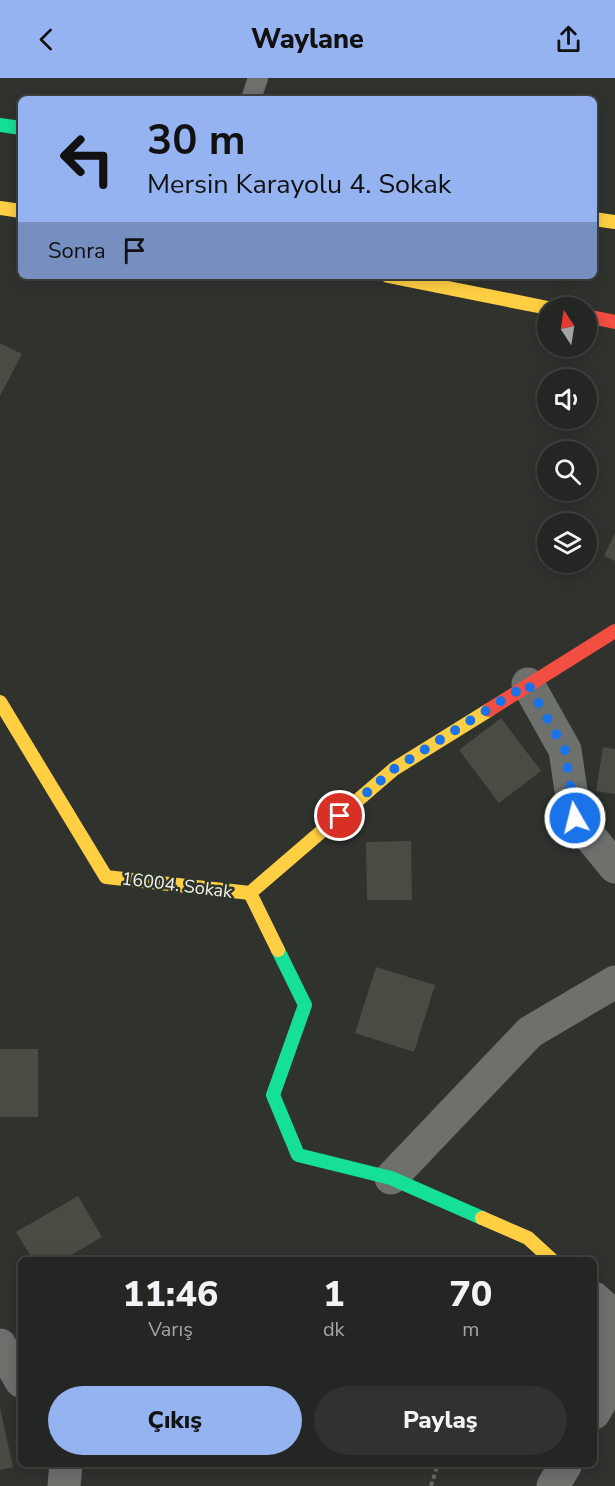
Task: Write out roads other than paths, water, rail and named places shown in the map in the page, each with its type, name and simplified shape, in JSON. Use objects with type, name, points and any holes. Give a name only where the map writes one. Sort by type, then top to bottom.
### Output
[{"type":"main road","points":[[0,125],[18,128]]},
{"type":"main road","points":[[0,208],[18,211]]},
{"type":"main road","points":[[597,219],[615,222]]},
{"type":"main road","points":[[403,279],[537,306]]},
{"type":"main road","points":[[597,318],[615,322]]},
{"type":"main road","points":[[250,893],[394,769],[615,631]]},
{"type":"main road","name":"16004. Sokak","points":[[0,702],[106,877],[250,893],[305,1005],[273,1095],[298,1155],[391,1178],[528,1238],[549,1257]]},
{"type":"street","points":[[528,684],[565,750],[575,818],[615,867]]},
{"type":"street","points":[[391,1178],[530,1032],[615,982]]},
{"type":"street","points":[[597,1301],[604,1307],[613,1380],[597,1408]]},
{"type":"street","points":[[0,1345],[18,1376]]},
{"type":"street","points":[[64,1486],[66,1467]]},
{"type":"street","points":[[553,1486],[564,1467]]},
{"type":"lane","points":[[252,96],[258,78]]}]
